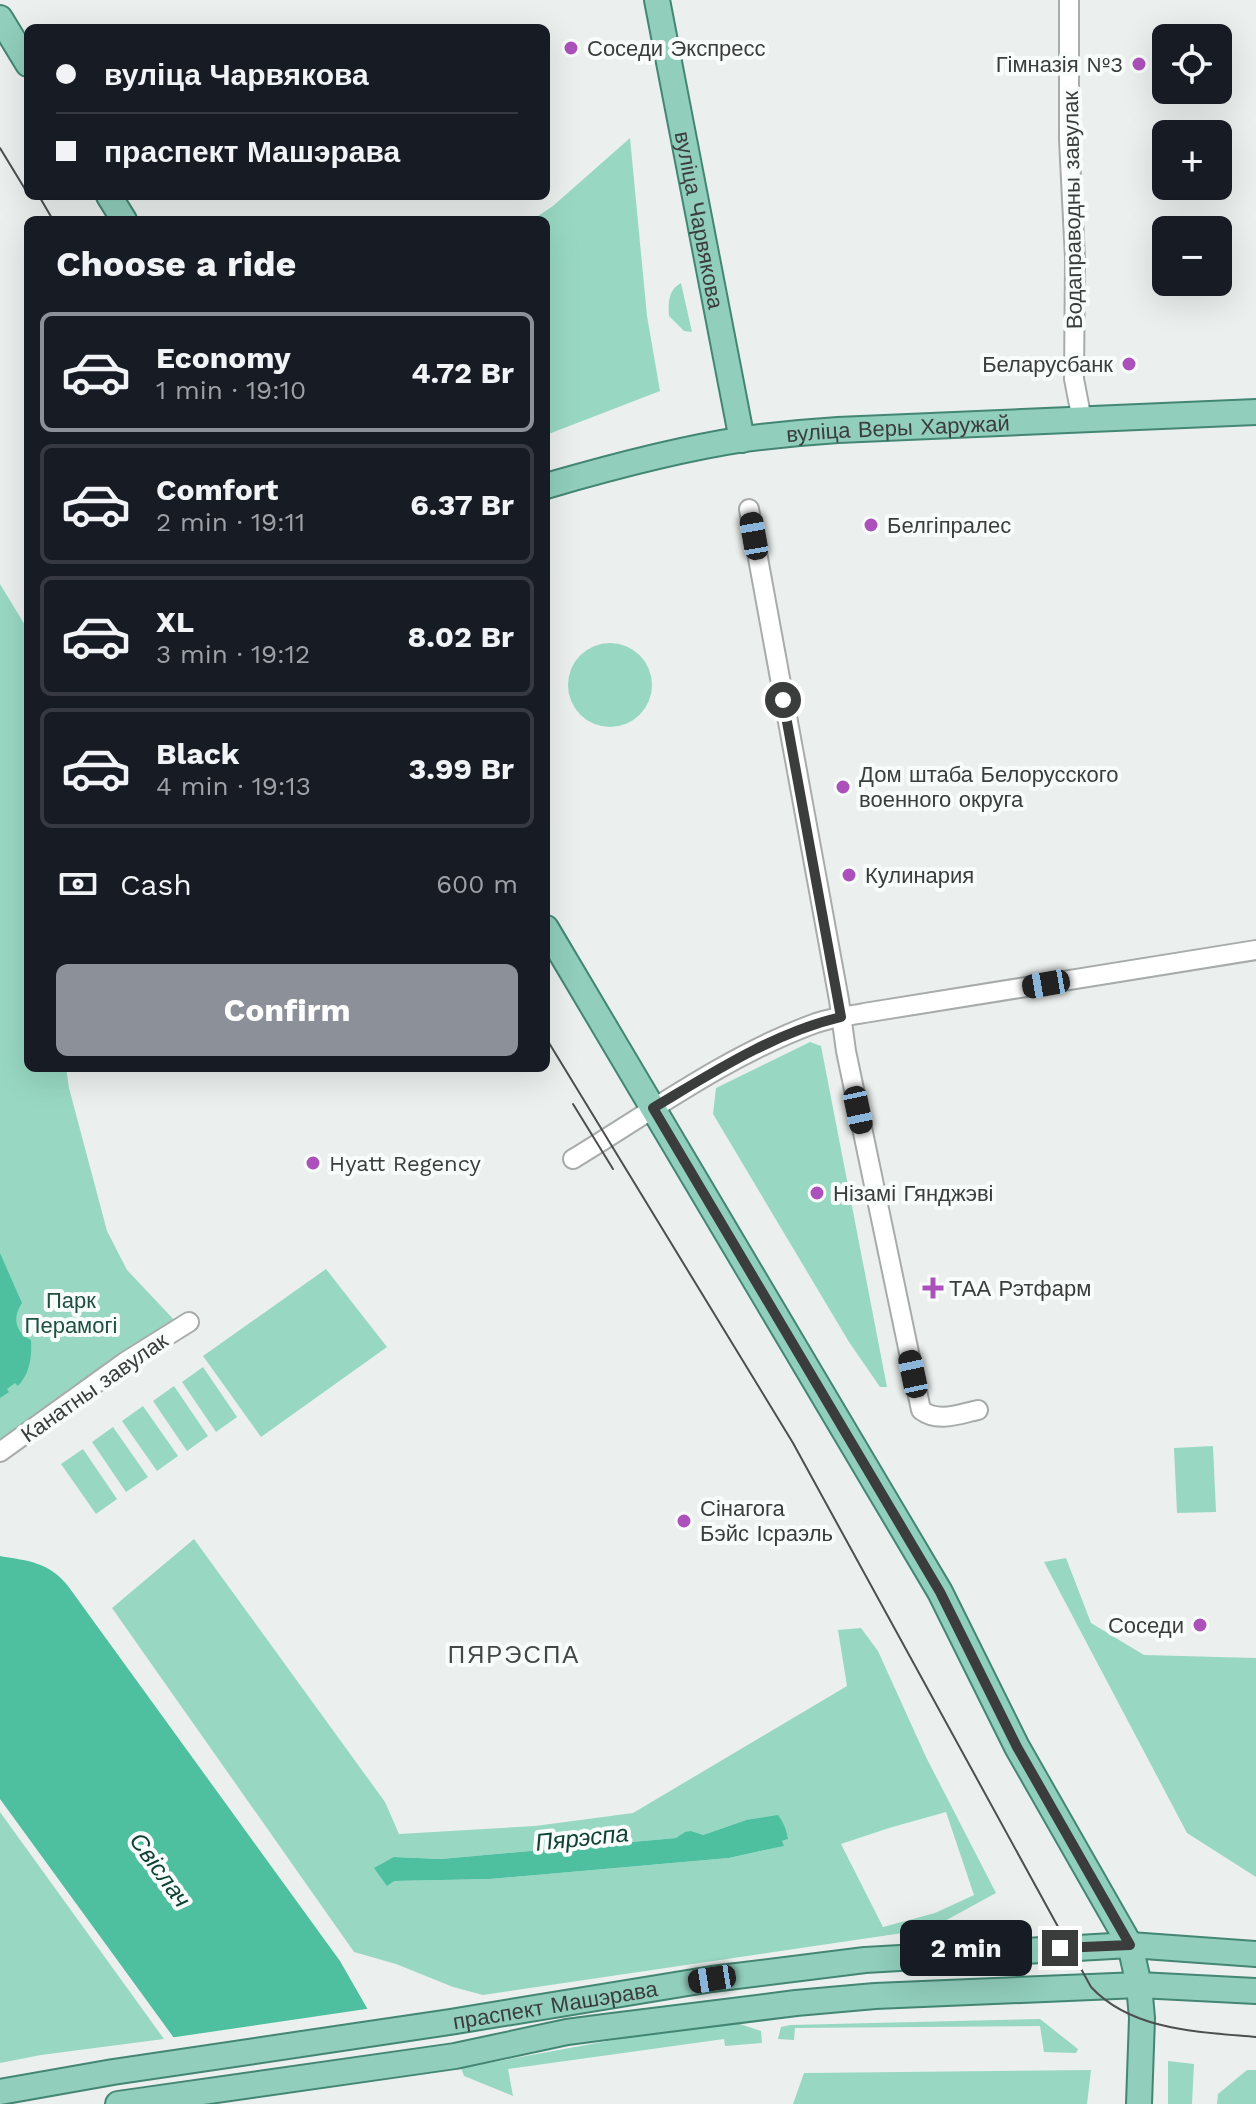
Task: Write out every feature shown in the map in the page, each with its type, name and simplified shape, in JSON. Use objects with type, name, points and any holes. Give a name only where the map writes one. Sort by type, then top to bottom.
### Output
[{"type":"main road","name":"вуліца Чарвякова","points":[[657,0],[742,440]]},
{"type":"main road","points":[[0,18],[24,57]]},
{"type":"main road","name":"вуліца Веры Харужай","points":[[550,485],[632,462],[742,440],[838,430],[1256,412]]},
{"type":"main road","points":[[550,935],[940,1592],[1017,1747],[1130,1945],[1142,2018],[1139,2104]]},
{"type":"main road","name":"праспект Машэрава","points":[[0,2092],[712,1979],[865,1960],[1130,1945],[1256,1954]]},
{"type":"main road","name":"праспект Машэрава","points":[[118,2104],[455,2056],[567,2032],[828,2000],[1139,1985],[1256,1991]]},
{"type":"main road","points":[[562,2003],[554,2011],[551,2021],[557,2030],[567,2032]]},
{"type":"street","name":"Водаправодны завулак","points":[[1069,0],[1069,140],[1075,258],[1074,379],[1082,420]]},
{"type":"street","points":[[749,509],[846,1051],[921,1410],[929,1417],[941,1418],[978,1410]]},
{"type":"street","points":[[573,1159],[746,1054],[818,1023],[1256,950]]},
{"type":"street","name":"Канатны завулак","points":[[0,1452],[125,1362],[189,1322]]},
{"type":"green space","points":[[630,138],[647,316],[660,391],[550,433],[550,216],[538,216]]},
{"type":"green space","points":[[681,283],[692,332],[684,331],[669,316],[671,293]]},
{"type":"green space","name":"Парк Перамогі","points":[[0,584],[24,623],[24,1072],[67,1072],[107,1231],[127,1270],[178,1324],[0,1452]]},
{"type":"green space","points":[[610,643],[626,646],[640,655],[649,669],[652,685],[649,701],[640,715],[626,724],[610,727],[594,724],[580,715],[571,701],[568,685],[571,669],[580,655],[594,646]]},
{"type":"green space","points":[[810,1042],[821,1046],[887,1387],[880,1387],[849,1342],[713,1114],[716,1088]]},
{"type":"green space","points":[[326,1269],[387,1347],[261,1437],[203,1356]]},
{"type":"green space","points":[[203,1367],[237,1417],[216,1432],[182,1382]]},
{"type":"green space","points":[[174,1386],[208,1436],[187,1451],[153,1401]]},
{"type":"green space","points":[[143,1406],[178,1456],[157,1471],[122,1421]]},
{"type":"green space","points":[[113,1427],[148,1477],[126,1492],[92,1442]]},
{"type":"green space","points":[[1213,1446],[1216,1512],[1177,1513],[1174,1448]]},
{"type":"green space","points":[[83,1449],[117,1499],[96,1514],[61,1464]]},
{"type":"green space","points":[[194,1539],[385,1802],[399,1834],[535,1826],[633,1813],[847,1686],[838,1630],[861,1628],[878,1651],[926,1757],[996,1893],[930,1929],[483,1995],[453,1987],[396,1964],[354,1952],[112,1608]],"holes":[[[946,1812],[974,1895],[935,1913],[883,1927],[841,1844]],[[746,1820],[787,1839],[782,1841],[783,1846],[729,1858],[490,1879],[394,1881],[394,1857],[441,1859],[676,1838],[703,1835]]]},
{"type":"green space","points":[[1066,1558],[1091,1623],[1144,1655],[1256,1658],[1256,1877],[1187,1833],[1044,1562]]},
{"type":"green space","points":[[0,1812],[164,2039],[0,2063]]},
{"type":"green space","points":[[1040,2019],[1078,2049],[1076,2053],[1044,2052],[1040,2026],[795,2028],[794,2040],[778,2039],[781,2027],[790,2025]]},
{"type":"green space","points":[[717,2021],[761,2031],[762,2043],[725,2046],[724,2039],[508,2069],[513,2096],[464,2076],[461,2068]]},
{"type":"green space","points":[[1168,2061],[1194,2064],[1192,2104],[1168,2104]]},
{"type":"green space","points":[[1091,2070],[1087,2104],[793,2104],[804,2073]]},
{"type":"green space","points":[[1247,2070],[1256,2070],[1256,2104],[1217,2104],[1218,2094]]},
{"type":"water","points":[[0,1253],[22,1303],[16,1319],[18,1329],[31,1340],[31,1346],[25,1376],[18,1386],[15,1383],[0,1398]]},
{"type":"water","name":"Свіслач","points":[[0,1556],[46,1567],[68,1586],[340,1961],[375,2022],[182,2049],[0,1799]]},
{"type":"water","points":[[778,1815],[788,1839],[782,1841],[784,1846],[729,1858],[490,1879],[394,1881],[387,1886],[374,1868],[394,1857],[441,1859],[676,1838],[691,1831],[703,1835],[746,1820]]},
{"type":"pier","points":[[373,2008],[390,2052],[400,2104],[207,2104],[193,2074],[169,2038]]},
{"type":"tram line","points":[[0,148],[24,187]]},
{"type":"tram line","points":[[41,200],[51,216]]},
{"type":"tram line","points":[[550,1045],[793,1443],[1091,1987],[1108,2002],[1146,2021],[1190,2031],[1256,2037]]},
{"type":"tram line","points":[[573,1104],[613,1169]]},
{"type":"place","name":"Соседи Экспресс","points":[[571,48]]},
{"type":"place","name":"Гімназія №3","points":[[1139,64]]},
{"type":"place","name":"Беларусбанк","points":[[1129,364]]},
{"type":"place","name":"Белгіпралес","points":[[871,525]]},
{"type":"place","name":"Дом штаба Белорусского военного округа","points":[[843,787]]},
{"type":"place","name":"Кулинария","points":[[849,875]]},
{"type":"place","name":"Hyatt Regency","points":[[313,1163]]},
{"type":"place","name":"Нізамі Гянджэві","points":[[817,1193]]},
{"type":"place","name":"ТАА Рэтфарм","points":[[933,1288]]},
{"type":"place","name":"Сінагога Бэйс Ісраэль","points":[[684,1521]]},
{"type":"place","name":"Соседи","points":[[1200,1625]]},
{"type":"district","name":"ПЯРЭСПА","points":[[514,1655]]},
{"type":"route","points":[[783,700],[841,1017],[818,1023],[746,1054],[653,1108],[940,1592],[1017,1747],[1130,1945],[1060,1948]]},
{"type":"water label","name":"Пярэспа","points":[[582,1838]]}]
